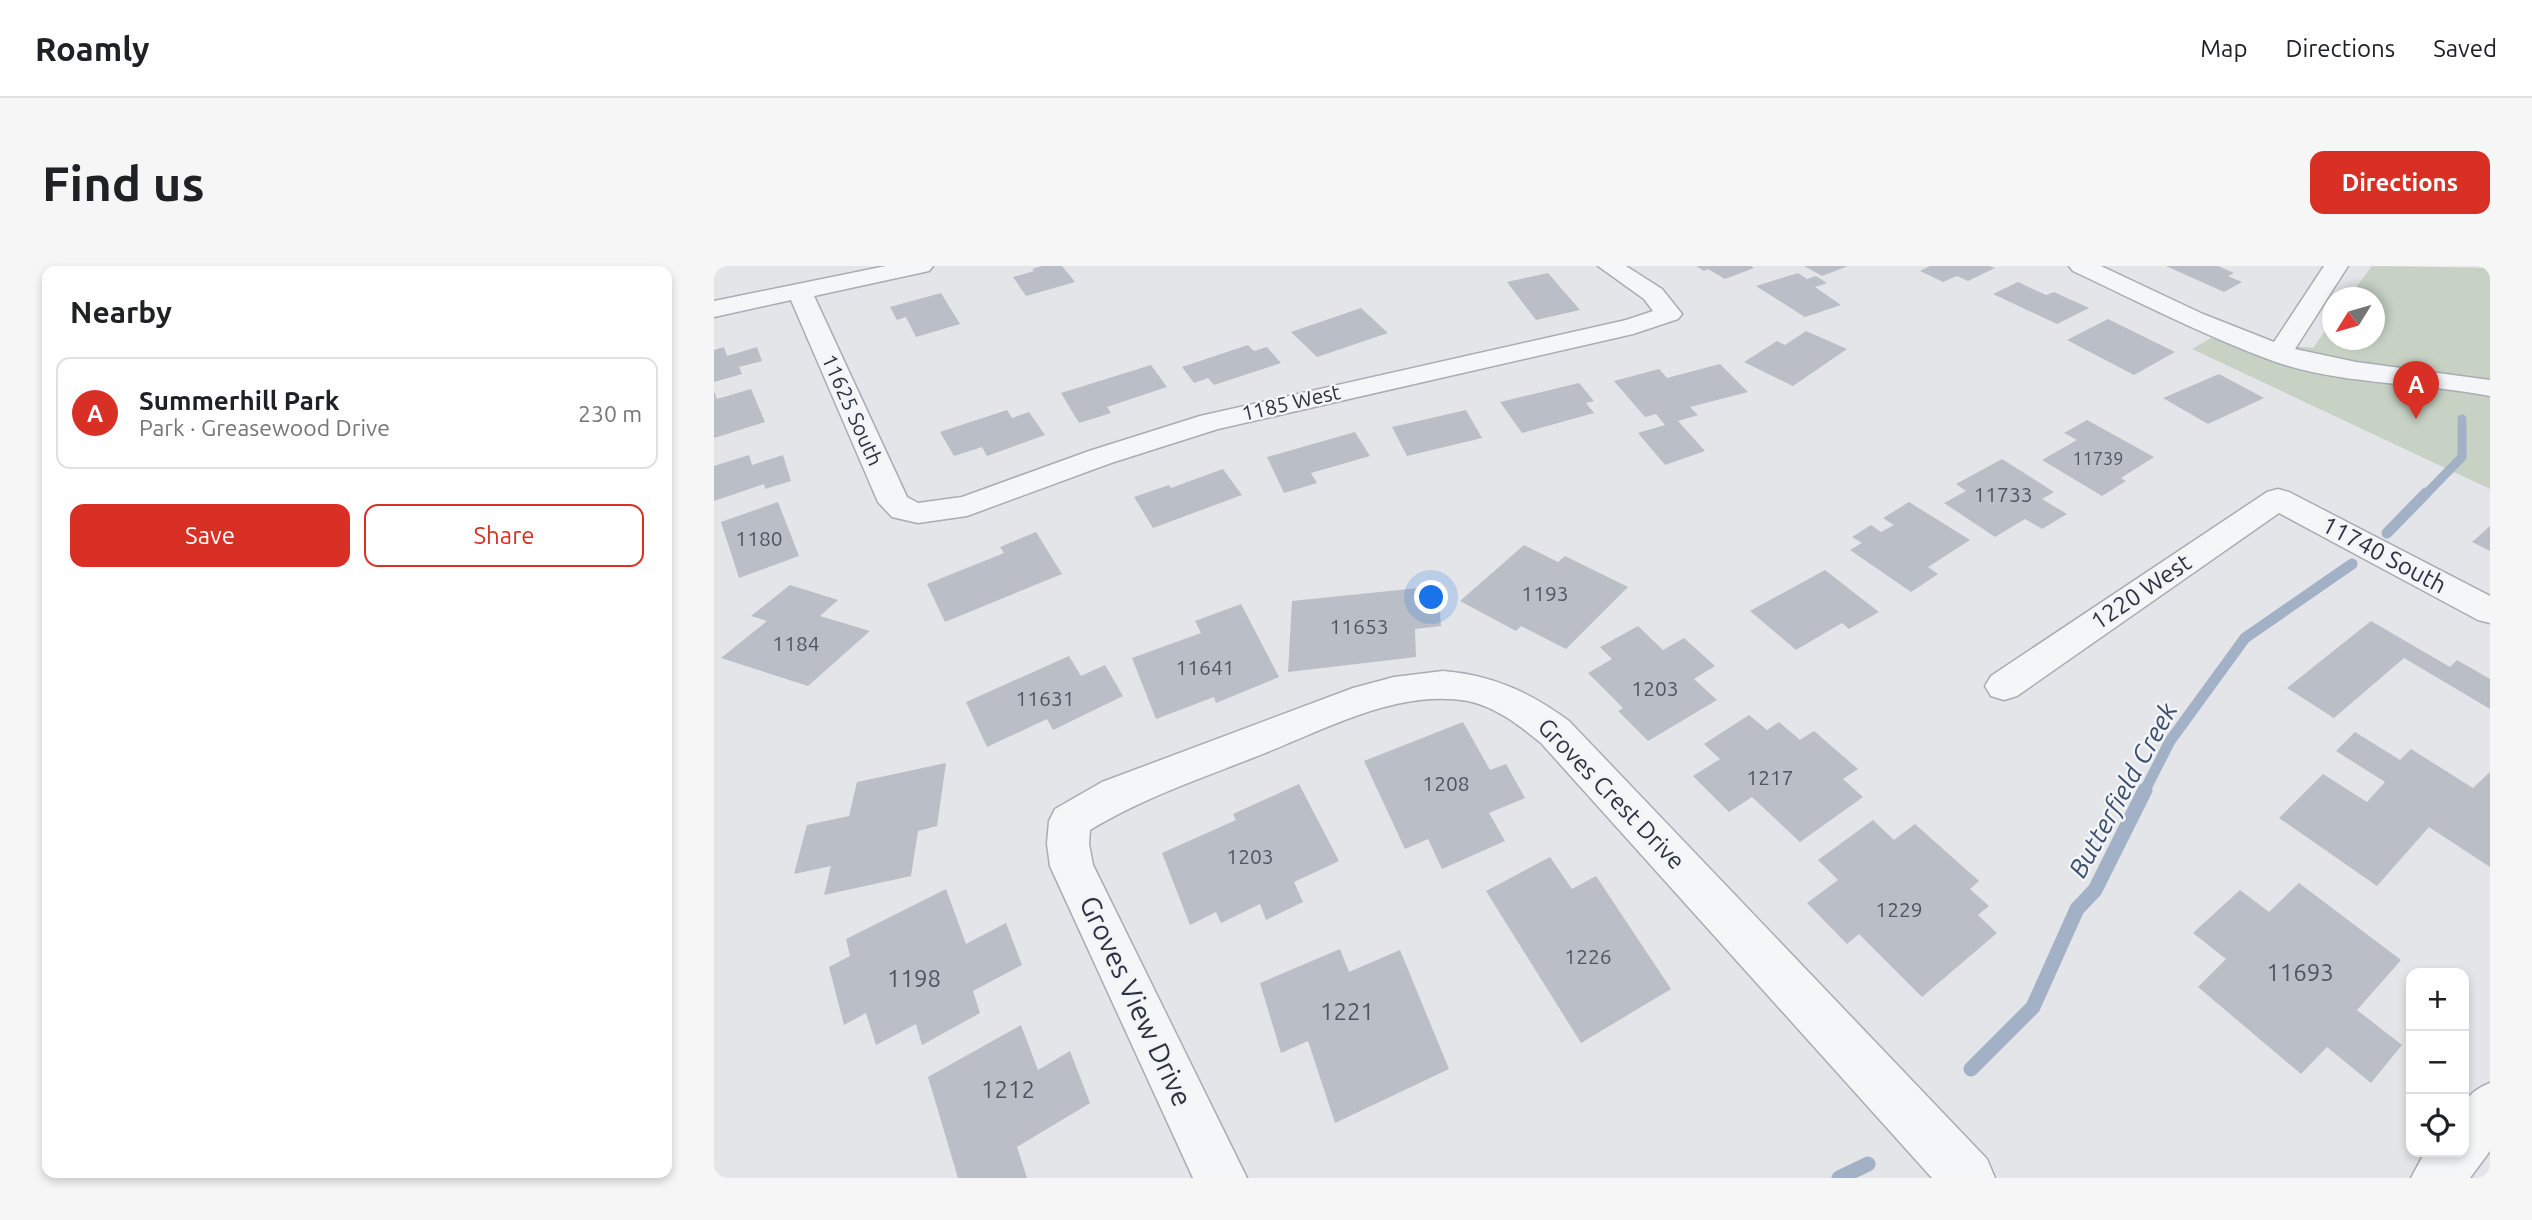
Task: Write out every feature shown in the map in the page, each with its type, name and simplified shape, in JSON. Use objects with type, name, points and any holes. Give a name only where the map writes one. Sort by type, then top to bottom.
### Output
[{"type":"street","points":[[714,309],[921,266]]},
{"type":"street","name":"1185 West","points":[[918,513],[967,506],[1100,457],[1210,422],[1633,326],[1669,314],[1653,294],[1610,266]]},
{"type":"street","points":[[2081,266],[2279,354],[2347,370],[2466,382],[2490,388]]},
{"type":"street","points":[[2279,354],[2336,266]]},
{"type":"street","name":"11625 South","points":[[800,293],[894,502],[903,510],[918,513]]},
{"type":"street","name":"11740 South","points":[[2278,499],[2490,611]]},
{"type":"street","name":"1220 West","points":[[2004,686],[2278,499]]},
{"type":"street","name":"Groves Crest Drive","points":[[1070,821],[1116,794],[1392,691],[1450,685],[1480,688],[1509,699],[1534,713],[1555,732],[1968,1178]]},
{"type":"street","name":"Groves View Drive","points":[[1070,821],[1068,844],[1072,866],[1220,1178]]},
{"type":"street","points":[[2469,1136],[2490,1108]]},
{"type":"street","points":[[2438,1178],[2453,1157]]},
{"type":"shaded area","points":[[2372,266],[2490,268],[2490,489],[2192,349],[2211,338],[2313,348],[2322,335],[2322,350],[2385,350],[2385,287],[2356,287]]},
{"type":"building","points":[[1042,266],[1062,266],[1075,282],[1026,296],[1013,277]]},
{"type":"building","points":[[1696,266],[1754,268],[1725,279],[1708,269],[1704,271]]},
{"type":"building","points":[[1804,266],[1848,266],[1822,276]]},
{"type":"building","points":[[1930,266],[1995,268],[1968,281],[1957,276],[1943,282],[1920,271]]},
{"type":"building","points":[[2166,266],[2218,266],[2234,273],[2228,276],[2242,282],[2224,292]]},
{"type":"building","points":[[1548,273],[1580,310],[1536,320],[1507,282]]},
{"type":"building","points":[[1798,273],[1807,279],[1816,276],[1827,283],[1815,287],[1841,305],[1805,317],[1756,286]]},
{"type":"building","points":[[2018,282],[2046,295],[2054,292],[2089,308],[2057,324],[1993,294]]},
{"type":"building","points":[[941,293],[960,324],[916,337],[906,317],[897,320],[890,307]]},
{"type":"building","points":[[1361,308],[1388,333],[1317,357],[1291,332]]},
{"type":"building","points":[[2108,319],[2175,352],[2134,375],[2067,340]]},
{"type":"building","points":[[1806,331],[1847,349],[1793,386],[1744,362],[1777,341],[1785,345]]},
{"type":"building","points":[[1248,345],[1254,351],[1267,347],[1281,363],[1214,385],[1208,378],[1194,383],[1182,367]]},
{"type":"building","points":[[724,347],[727,356],[757,347],[762,361],[739,367],[742,374],[714,382],[714,350]]},
{"type":"building","points":[[1720,364],[1748,392],[1690,407],[1698,415],[1678,421],[1705,451],[1665,465],[1638,433],[1665,425],[1656,414],[1645,417],[1614,381],[1659,369],[1667,378]]},
{"type":"building","points":[[1151,365],[1167,387],[1107,407],[1111,413],[1079,423],[1061,393]]},
{"type":"building","points":[[2219,374],[2264,398],[2208,424],[2163,398]]},
{"type":"building","points":[[1579,383],[1594,401],[1586,403],[1594,413],[1522,433],[1500,402]]},
{"type":"building","points":[[751,389],[765,422],[714,438],[714,391],[717,399]]},
{"type":"building","points":[[1007,410],[1012,418],[1029,412],[1045,435],[987,456],[982,447],[954,456],[940,432]]},
{"type":"building","points":[[1466,410],[1482,438],[1407,456],[1392,427]]},
{"type":"building","points":[[2087,420],[2154,457],[2121,478],[2126,481],[2102,496],[2042,460],[2077,440],[2064,433]]},
{"type":"building","points":[[1355,432],[1370,456],[1311,473],[1317,483],[1284,493],[1267,457]]},
{"type":"building","points":[[749,455],[752,465],[783,455],[791,481],[765,489],[764,484],[714,501],[714,466]]},
{"type":"building","points":[[2002,459],[2054,492],[2042,499],[2067,514],[2042,529],[2025,519],[1995,537],[1944,503],[1966,491],[1956,484]]},
{"type":"building","points":[[1223,469],[1242,495],[1153,528],[1134,497],[1169,485],[1171,488]]},
{"type":"building","points":[[778,502],[799,556],[739,578],[721,522]]},
{"type":"building","points":[[1909,502],[1970,540],[1928,567],[1938,574],[1911,592],[1850,550],[1862,543],[1852,537],[1871,525],[1881,532],[1894,525],[1883,518]]},
{"type":"building","points":[[2490,526],[2490,551],[2472,542]]},
{"type":"building","points":[[1036,532],[1062,574],[945,622],[927,584],[1004,553],[1000,547]]},
{"type":"building","points":[[1524,545],[1558,562],[1565,556],[1628,587],[1566,649],[1521,626],[1516,631],[1460,601]]},
{"type":"building","points":[[1825,570],[1879,612],[1849,629],[1842,623],[1796,650],[1750,611]]},
{"type":"building","points":[[790,585],[838,600],[820,616],[870,631],[808,686],[721,658],[767,621],[751,616]]},
{"type":"building","points":[[1438,586],[1441,626],[1415,629],[1416,657],[1288,672],[1292,601]]},
{"type":"building","points":[[1241,604],[1279,677],[1216,703],[1214,697],[1156,719],[1132,658],[1201,633],[1195,621]]},
{"type":"building","points":[[2371,621],[2450,667],[2457,660],[2490,679],[2490,709],[2404,658],[2334,718],[2287,688]]},
{"type":"building","points":[[1638,626],[1663,650],[1684,638],[1715,666],[1694,679],[1717,700],[1648,741],[1618,711],[1623,708],[1588,673],[1612,659],[1600,647]]},
{"type":"building","points":[[1069,656],[1081,676],[1105,665],[1123,696],[1053,730],[1047,719],[987,747],[966,702]]},
{"type":"building","points":[[1749,715],[1767,730],[1779,722],[1800,740],[1814,731],[1858,769],[1843,779],[1863,797],[1800,842],[1752,797],[1729,812],[1693,776],[1720,759],[1704,744]]},
{"type":"building","points":[[1463,722],[1490,770],[1506,764],[1525,798],[1489,813],[1505,841],[1442,869],[1428,839],[1405,849],[1364,761]]},
{"type":"building","points":[[2355,732],[2400,760],[2411,749],[2473,788],[2490,772],[2490,867],[2429,827],[2377,886],[2279,818],[2323,774],[2367,802],[2385,782],[2336,751]]},
{"type":"building","points":[[946,763],[937,826],[918,831],[911,876],[824,895],[831,866],[794,874],[807,825],[849,816],[857,782]]},
{"type":"building","points":[[1299,784],[1339,861],[1294,882],[1303,902],[1266,920],[1260,904],[1221,923],[1216,912],[1190,925],[1162,853],[1236,820],[1233,814]]},
{"type":"building","points":[[1873,820],[1894,840],[1915,824],[1979,881],[1970,889],[1989,906],[1978,915],[1997,933],[1922,997],[1859,934],[1847,944],[1807,903],[1838,880],[1818,860]]},
{"type":"building","points":[[1550,857],[1572,889],[1596,876],[1671,989],[1581,1043],[1486,891]]},
{"type":"building","points":[[2299,883],[2401,960],[2357,1010],[2402,1045],[2371,1083],[2327,1047],[2301,1074],[2198,987],[2226,959],[2193,933],[2240,890],[2269,912]]},
{"type":"building","points":[[946,889],[966,944],[1006,923],[1022,965],[973,991],[980,1013],[922,1045],[916,1024],[876,1045],[866,1013],[844,1025],[829,967],[850,956],[846,939]]},
{"type":"building","points":[[1340,949],[1349,972],[1400,950],[1449,1069],[1335,1123],[1308,1041],[1281,1053],[1260,983]]},
{"type":"building","points":[[1021,1025],[1038,1070],[1070,1051],[1090,1103],[1017,1147],[1027,1178],[958,1178],[928,1077]]},
{"type":"waterway","name":"Butterfield Creek","points":[[2425,495],[2462,457],[2462,419]]},
{"type":"waterway","name":"Butterfield Creek","points":[[2387,533],[2426,493]]},
{"type":"waterway","name":"Butterfield Creek","points":[[2144,792],[2170,741],[2245,638],[2352,564]]},
{"type":"waterway","name":"Butterfield Creek","points":[[1971,1069],[2033,1007],[2077,909],[2095,890],[2144,792]]},
{"type":"waterway","name":"Butterfield Creek","points":[[1839,1178],[1868,1164]]},
{"type":"place","name":"Summerhill Park","points":[[2416,419]]}]
